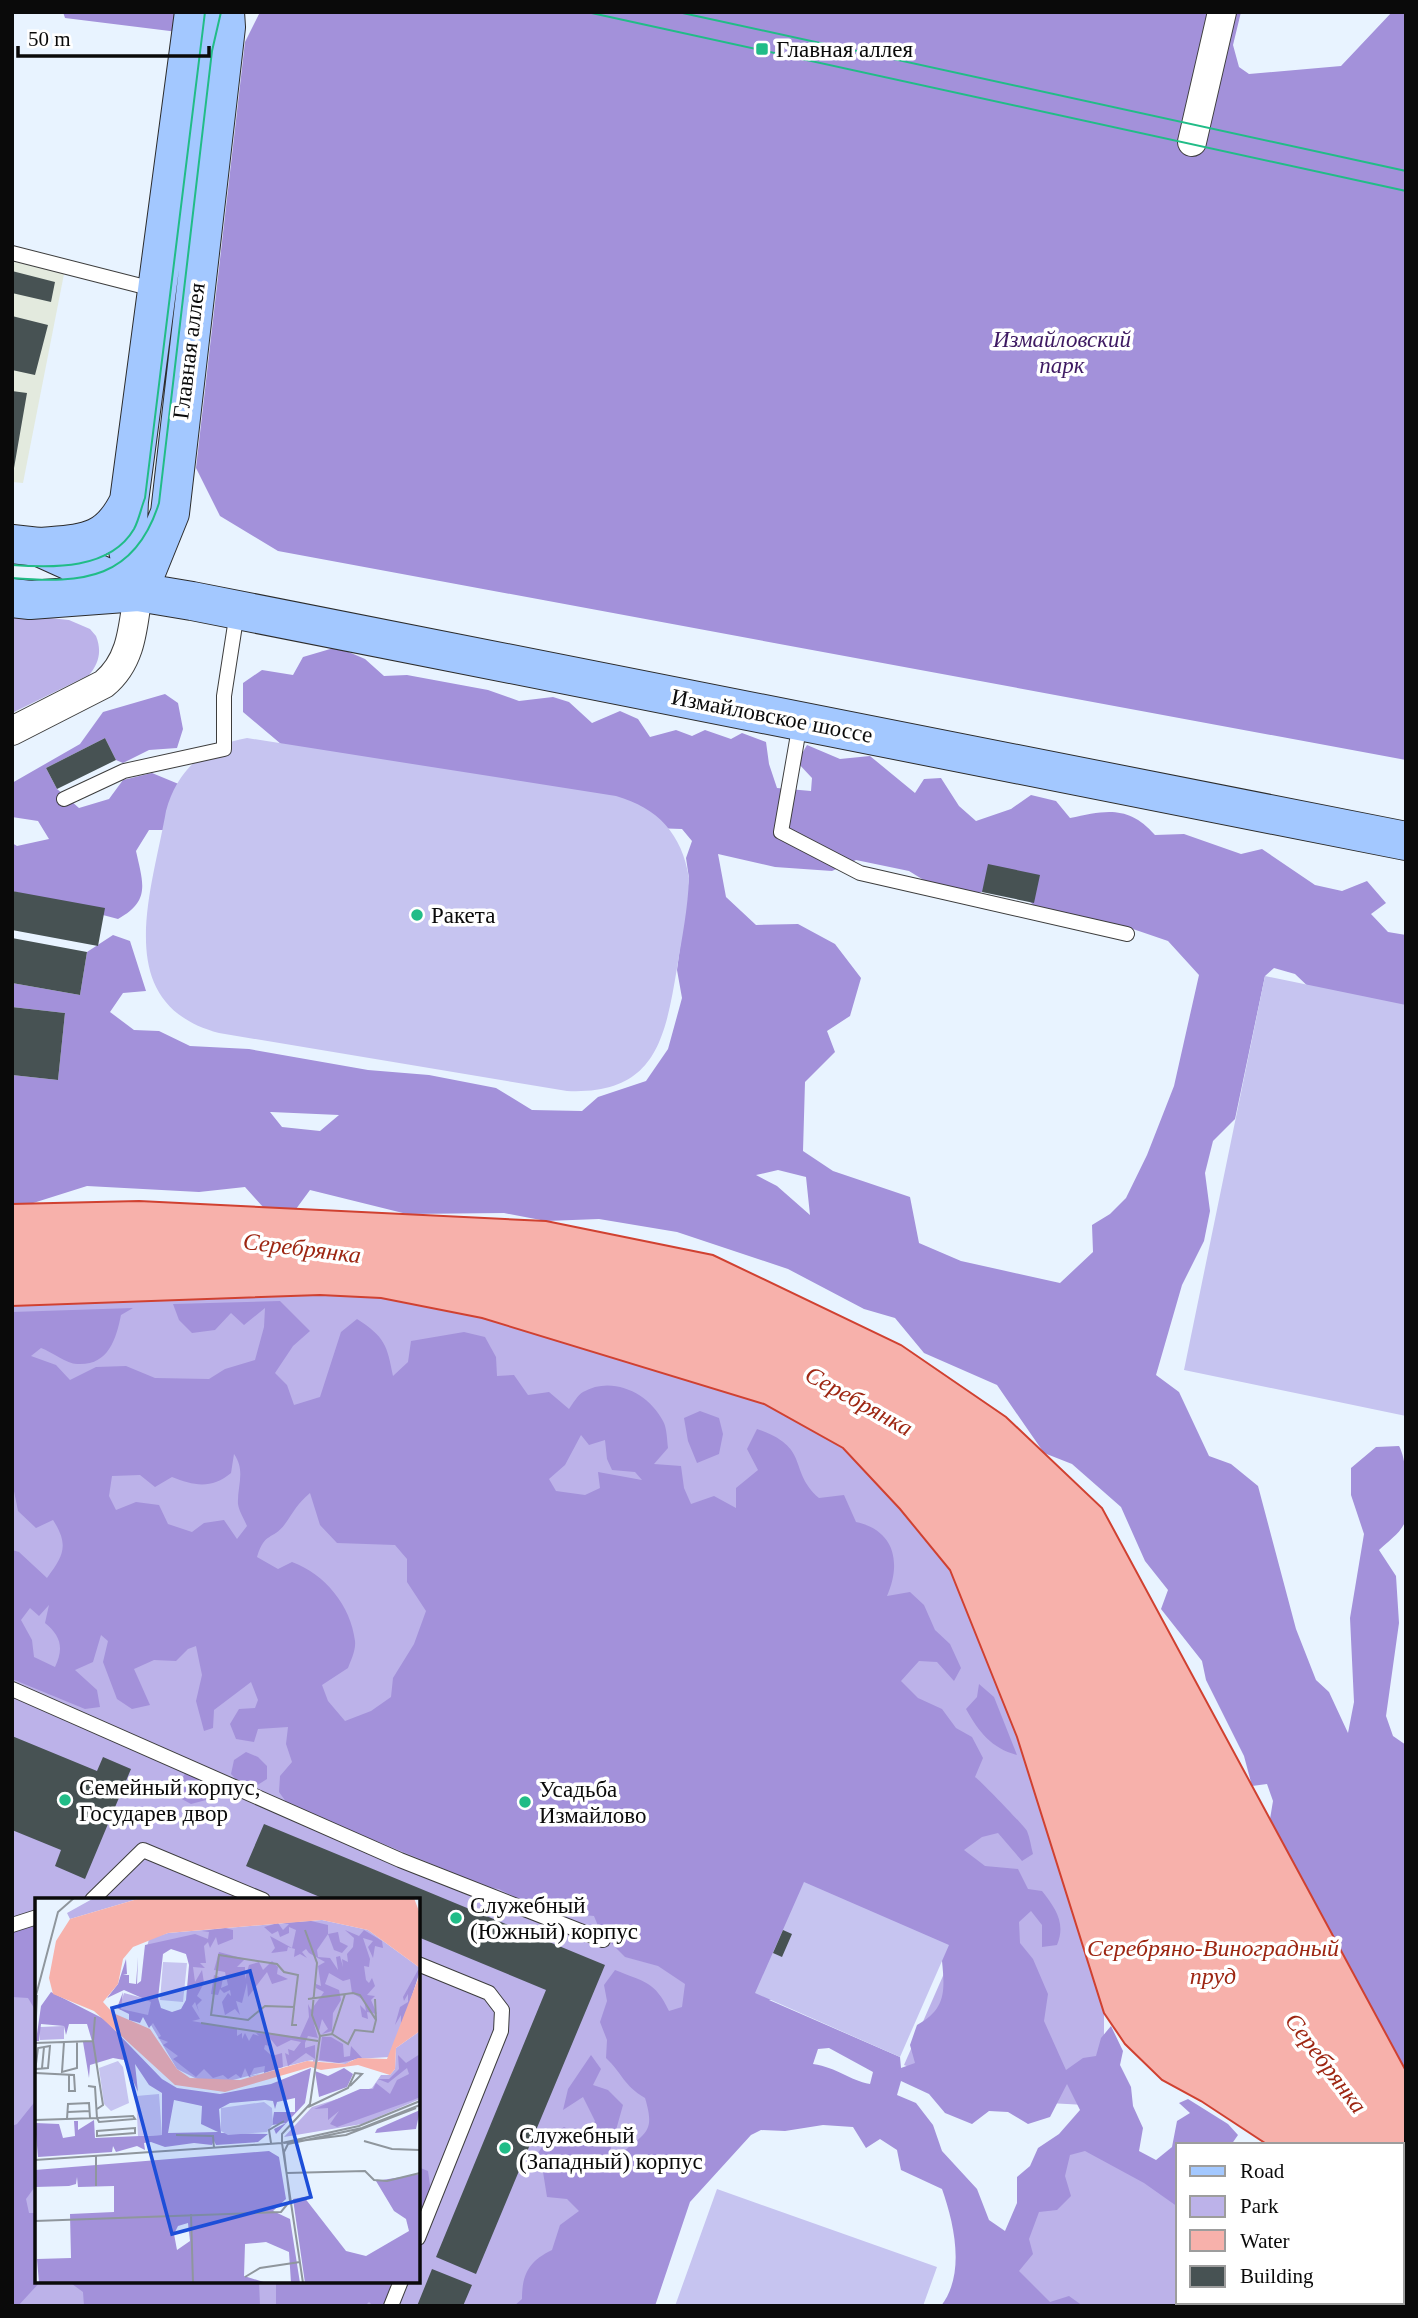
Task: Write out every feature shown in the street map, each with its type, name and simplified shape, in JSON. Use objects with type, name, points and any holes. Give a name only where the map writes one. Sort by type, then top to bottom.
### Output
[{"type":"main road","name":"Главная аллея","points":[[138,592],[170,513],[175,293],[194,12]]},
{"type":"main road","name":"Главная аллея","points":[[138,592],[127,546],[129,500],[175,293],[226,27],[225,12]]},
{"type":"main road","name":"Главная аллея","points":[[26,545],[94,540],[118,523],[129,500]]},
{"type":"main road","points":[[26,545],[138,592]]},
{"type":"main road","points":[[12,598],[30,600],[138,592]]},
{"type":"main road","name":"Измайловское шоссе","points":[[138,592],[1406,841]]},
{"type":"street","points":[[1192,142],[1222,12]]},
{"type":"street","points":[[12,732],[104,684],[116,674],[130,646],[138,592]]},
{"type":"lane","points":[[12,253],[175,293]]},
{"type":"lane","points":[[64,799],[124,771],[224,748],[224,696],[237,610]]},
{"type":"lane","points":[[800,721],[781,832],[860,873],[1127,934]]},
{"type":"lane","points":[[12,1689],[400,1860],[603,1940]]},
{"type":"lane","points":[[94,1898],[143,1850],[259,1898]]},
{"type":"lane","points":[[12,1924],[35,1918]]},
{"type":"lane","points":[[420,1965],[489,1993],[502,2010],[501,2031],[420,2233]]},
{"type":"lane","points":[[391,2306],[400,2283]]},
{"type":"shaded area","points":[[12,261],[64,274],[23,483],[12,482]]},
{"type":"shaded area","name":"Ракета","points":[[247,738],[616,796],[631,801],[656,816],[666,825],[681,848],[689,878],[667,1018],[660,1040],[650,1058],[637,1073],[620,1084],[596,1090],[567,1091],[219,1033],[185,1018],[162,997],[150,971],[146,942],[153,876],[166,811],[177,783],[195,762],[218,747]]},
{"type":"shaded area","points":[[1265,976],[1406,1005],[1406,1416],[1184,1370]]},
{"type":"shaded area","points":[[804,1882],[949,1945],[900,2057],[755,1993]]},
{"type":"shaded area","points":[[717,2189],[937,2267],[923,2306],[675,2306]]},
{"type":"green space","points":[[63,12],[180,12],[178,32],[65,18]]},
{"type":"green space","name":"Измайловский парк","points":[[260,12],[1241,12],[1233,45],[1239,67],[1249,74],[1341,66],[1392,12],[1406,12],[1406,760],[278,551],[220,516],[196,468],[245,42]]},
{"type":"green space","points":[[12,614],[69,620],[90,629],[98,641],[99,652],[89,675],[12,713]]},
{"type":"green space","points":[[337,647],[365,659],[384,676],[407,675],[488,690],[519,701],[553,697],[569,702],[592,723],[620,711],[638,719],[650,737],[676,730],[692,736],[705,730],[731,739],[742,733],[766,742],[769,764],[777,788],[811,791],[812,778],[797,762],[807,745],[840,759],[870,756],[915,793],[924,779],[941,778],[959,806],[976,821],[1011,809],[1031,795],[1056,801],[1070,818],[1106,812],[1126,814],[1145,825],[1155,835],[1184,834],[1241,854],[1262,849],[1315,885],[1342,891],[1367,881],[1386,903],[1371,914],[1388,932],[1406,935],[1406,1015],[1314,992],[1295,974],[1274,968],[1265,976],[1235,1119],[1213,1141],[1205,1173],[1210,1211],[1204,1241],[1182,1285],[1156,1375],[1179,1392],[1209,1456],[1231,1464],[1258,1486],[1296,1629],[1316,1680],[1329,1692],[1348,1733],[1354,1702],[1350,1618],[1364,1534],[1351,1495],[1351,1468],[1376,1447],[1399,1446],[1402,1452],[1407,1483],[1405,1522],[1397,1534],[1379,1550],[1396,1576],[1399,1623],[1386,1716],[1393,1736],[1406,1745],[1406,2071],[1270,1819],[1273,1801],[1267,1784],[1252,1786],[1244,1756],[1206,1680],[1202,1661],[1161,1609],[1168,1590],[1145,1561],[1121,1507],[1072,1464],[1044,1453],[997,1385],[924,1353],[895,1318],[864,1309],[788,1269],[677,1232],[599,1219],[546,1221],[504,1213],[407,1214],[310,1190],[296,1209],[263,1207],[245,1187],[199,1192],[87,1186],[30,1204],[12,1204],[12,1075],[58,1080],[65,1013],[12,1007],[12,983],[80,995],[87,952],[113,935],[130,941],[146,991],[123,993],[110,1012],[134,1030],[159,1031],[190,1046],[249,1049],[368,1070],[429,1075],[496,1088],[532,1110],[582,1111],[598,1097],[646,1081],[668,1049],[682,998],[677,970],[689,878],[686,858],[692,841],[682,829],[652,828],[281,744],[243,712],[243,683],[262,670],[293,675],[303,657]],"holes":[[[718,854],[775,867],[832,871],[856,860],[909,871],[935,887],[973,894],[1014,884],[1034,906],[1130,928],[1168,941],[1199,975],[1174,1086],[1147,1155],[1126,1198],[1110,1214],[1092,1225],[1093,1252],[1060,1283],[961,1261],[919,1243],[910,1197],[833,1171],[803,1151],[805,1082],[835,1052],[827,1031],[850,1016],[861,978],[835,944],[798,924],[756,925],[726,897]],[[270,1112],[339,1115],[320,1131],[282,1127]],[[778,1170],[806,1177],[810,1215],[777,1186],[756,1175]]]},
{"type":"green space","points":[[165,694],[178,703],[183,729],[177,748],[149,750],[123,763],[116,760],[105,738],[46,768],[57,789],[79,808],[109,799],[123,780],[152,773],[181,785],[169,830],[149,830],[136,851],[142,890],[136,905],[118,919],[12,891],[12,843],[17,846],[49,839],[38,821],[12,817],[12,783],[80,744],[103,712]]},
{"type":"green space","name":"Усадьба Измайлово","points":[[320,1295],[381,1298],[482,1318],[640,1363],[764,1404],[843,1448],[900,1509],[950,1570],[982,1646],[1017,1737],[1104,2013],[1104,2106],[992,2100],[904,2065],[960,1937],[798,1867],[619,2306],[12,2306],[12,1306]]},
{"type":"green space","name":"Усадьба Измайлово","points":[[280,1301],[310,1331],[293,1346],[275,1373],[287,1385],[294,1405],[320,1397],[341,1332],[357,1319],[374,1331],[383,1343],[393,1376],[408,1362],[411,1341],[464,1332],[485,1337],[496,1357],[497,1376],[514,1375],[528,1395],[549,1392],[569,1409],[583,1392],[606,1385],[629,1390],[649,1402],[664,1424],[668,1448],[654,1464],[681,1466],[684,1488],[691,1504],[714,1496],[736,1508],[736,1488],[758,1470],[747,1449],[757,1429],[785,1444],[797,1460],[809,1488],[819,1498],[844,1495],[856,1522],[879,1532],[891,1549],[894,1560],[892,1583],[887,1596],[910,1592],[924,1605],[935,1630],[950,1644],[961,1668],[954,1681],[937,1662],[919,1661],[901,1681],[918,1698],[942,1709],[956,1728],[972,1737],[983,1758],[975,1777],[1027,1831],[1033,1854],[1022,1861],[998,1833],[982,1837],[964,1850],[985,1866],[1018,1869],[1028,1889],[1042,1891],[1058,1916],[1060,1937],[1057,1945],[1042,1947],[1042,1925],[1031,1911],[1019,1922],[1020,1943],[1033,1959],[1048,1994],[1044,2021],[1066,2070],[1083,2058],[1096,2056],[1101,2038],[1111,2026],[1123,2051],[1120,2065],[1131,2087],[1133,2106],[1143,2128],[1139,2151],[1156,2160],[1172,2147],[1177,2121],[1190,2113],[1179,2103],[1188,2099],[1228,2124],[1238,2135],[1232,2143],[1176,2143],[1176,2206],[1144,2183],[1085,2151],[1070,2155],[1065,2176],[1071,2196],[1057,2210],[1039,2212],[1029,2239],[1033,2254],[1019,2271],[1050,2302],[1069,2296],[1083,2306],[941,2306],[949,2293],[955,2264],[954,2233],[942,2189],[901,2170],[897,2150],[880,2139],[866,2148],[853,2127],[823,2125],[785,2131],[761,2130],[751,2135],[690,2202],[655,2306],[514,2306],[522,2299],[523,2282],[528,2269],[552,2250],[560,2225],[579,2211],[567,2199],[547,2197],[543,2172],[534,2159],[549,2137],[564,2127],[584,2138],[595,2121],[583,2097],[563,2110],[568,2089],[591,2055],[601,2069],[593,2085],[608,2090],[623,2105],[604,2173],[618,2156],[643,2135],[649,2124],[645,2098],[627,2084],[606,2058],[607,2040],[600,2022],[607,2001],[604,1985],[615,1970],[634,1977],[653,1988],[669,2011],[682,2007],[685,1984],[658,1966],[625,1957],[601,1933],[594,1916],[542,1911],[499,1889],[471,1885],[449,1871],[292,1810],[279,1792],[280,1776],[292,1762],[286,1744],[288,1727],[258,1729],[254,1742],[236,1739],[230,1724],[239,1709],[255,1708],[258,1700],[251,1682],[214,1710],[213,1728],[204,1731],[196,1701],[202,1675],[196,1646],[188,1649],[176,1661],[154,1660],[134,1669],[150,1705],[132,1709],[117,1699],[103,1662],[108,1641],[101,1635],[93,1662],[75,1670],[97,1690],[100,1707],[85,1709],[12,1679],[12,1550],[19,1552],[47,1578],[61,1556],[63,1543],[53,1520],[36,1528],[18,1511],[12,1481],[12,1312],[133,1308],[121,1315],[109,1350],[96,1361],[73,1363],[41,1348],[31,1356],[56,1365],[70,1380],[96,1367],[126,1366],[155,1378],[209,1379],[225,1369],[255,1360],[264,1327],[265,1308],[244,1325],[231,1313],[215,1330],[192,1333],[179,1320],[173,1304]],"holes":[[[581,1435],[589,1445],[605,1440],[607,1459],[612,1470],[635,1472],[642,1480],[598,1472],[600,1488],[585,1495],[556,1491],[549,1479],[565,1465]],[[234,1454],[240,1466],[238,1504],[247,1526],[237,1539],[224,1520],[204,1523],[192,1532],[168,1524],[159,1505],[136,1502],[116,1510],[109,1496],[112,1476],[140,1475],[155,1487],[172,1477],[210,1484],[231,1473]],[[310,1493],[320,1525],[337,1543],[395,1545],[407,1559],[407,1582],[426,1611],[414,1644],[393,1678],[391,1697],[371,1711],[345,1721],[328,1701],[322,1685],[348,1668],[354,1651],[352,1628],[342,1604],[325,1583],[304,1567],[292,1562],[278,1569],[257,1557],[263,1543],[285,1524]],[[49,1605],[45,1623],[55,1633],[60,1648],[55,1667],[34,1657],[32,1640],[21,1620],[30,1608],[39,1616]],[[942,1961],[942,1998],[934,2012],[917,2025],[910,2045],[915,2063],[901,2068],[900,2057],[769,2000]],[[829,2048],[873,2072],[870,2084],[813,2064],[818,2049]],[[901,2081],[929,2094],[945,2113],[972,2124],[989,2111],[1008,2112],[1028,2124],[1050,2117],[1067,2084],[1080,2110],[1059,2134],[1038,2148],[1030,2166],[1017,2177],[1017,2203],[1005,2231],[989,2220],[977,2189],[942,2151],[933,2125],[916,2103],[897,2095]]]},
{"type":"green space","points":[[700,1411],[719,1418],[723,1434],[719,1454],[697,1463],[688,1441],[684,1418]]},
{"type":"green space","points":[[979,1684],[994,1697],[1017,1755],[1000,1748],[987,1738],[966,1709],[977,1697]]},
{"type":"green space","points":[[246,1752],[258,1757],[267,1766],[267,1779],[256,1786],[239,1783],[231,1774],[234,1760]]},
{"type":"green space","points":[[186,1772],[202,1777],[209,1794],[206,1800],[191,1804],[180,1798],[176,1788]]},
{"type":"green space","points":[[35,1923],[35,2010],[28,1998],[12,1997],[12,1930]]},
{"type":"green space","points":[[35,2102],[35,2187],[26,2199],[29,2213],[35,2213],[35,2283],[39,2283],[18,2306],[12,2306],[12,2126],[17,2124]]},
{"type":"green space","points":[[1074,2129],[1176,2188],[1176,2304],[1336,2304],[1052,2306],[992,2272]]},
{"type":"green space","points":[[420,2168],[428,2171],[431,2192],[420,2213]]},
{"type":"green space","points":[[71,2283],[259,2283],[260,2306],[84,2306],[83,2292]]},
{"type":"green space","points":[[276,2283],[390,2284],[391,2298],[384,2306],[373,2306],[369,2302],[365,2306],[276,2306]]},
{"type":"water","name":"Серебряно-Виноградный пруд","points":[[139,1201],[546,1221],[713,1255],[901,1345],[1006,1417],[1102,1508],[1406,2071],[1406,2249],[1404,2143],[1265,2143],[1201,2101],[1162,2080],[1125,2044],[1104,2013],[1017,1737],[950,1570],[900,1509],[843,1448],[764,1404],[482,1318],[381,1298],[320,1295],[12,1306],[12,1204]]},
{"type":"building","points":[[12,271],[55,282],[51,302],[12,293]]},
{"type":"building","points":[[12,316],[48,325],[35,375],[12,370]]},
{"type":"building","points":[[12,391],[27,393],[14,468],[12,468]]},
{"type":"building","points":[[105,738],[116,760],[57,789],[46,768]]},
{"type":"building","points":[[988,864],[1040,875],[1034,903],[982,892]]},
{"type":"building","points":[[12,891],[105,908],[98,946],[12,930]]},
{"type":"building","points":[[12,938],[87,952],[80,995],[12,983]]},
{"type":"building","points":[[12,1007],[65,1013],[58,1080],[12,1075]]},
{"type":"building","name":"Семейный корпус, Государев двор","points":[[12,1736],[97,1771],[103,1757],[131,1769],[85,1879],[55,1866],[61,1850],[12,1830]]},
{"type":"building","points":[[264,1824],[605,1965],[476,2274],[436,2257],[546,1990],[420,1938],[420,1898],[322,1898],[246,1866]]},
{"type":"building","points":[[783,1930],[792,1934],[782,1957],[773,1953]]},
{"type":"building","points":[[432,2269],[472,2285],[463,2306],[417,2306]]},
{"type":"tram line","points":[[12,565],[62,566],[95,559],[124,542],[137,522],[145,498],[205,12]]},
{"type":"tram line","points":[[12,578],[62,580],[104,571],[121,562],[136,548],[149,528],[159,503],[212,51],[221,12]]},
{"type":"tram line","points":[[587,12],[1406,191]]},
{"type":"tram line","points":[[678,12],[1406,171]]},
{"type":"place","name":"Главная аллея","points":[[762,49]]},
{"type":"place","name":"Ракета","points":[[417,915]]},
{"type":"place","name":"Семейный корпус, Государев двор","points":[[65,1800]]},
{"type":"place","name":"Усадьба Измайлово","points":[[525,1802]]},
{"type":"place","name":"Служебный (Южный) корпус","points":[[456,1918]]},
{"type":"place","name":"Служебный (Западный) корпус","points":[[505,2148]]},
{"type":"water label","name":"Серебрянка","points":[[302,1248]]},
{"type":"water label","name":"Серебрянка","points":[[859,1401]]},
{"type":"water label","name":"Серебрянка","points":[[1326,2063]]}]
